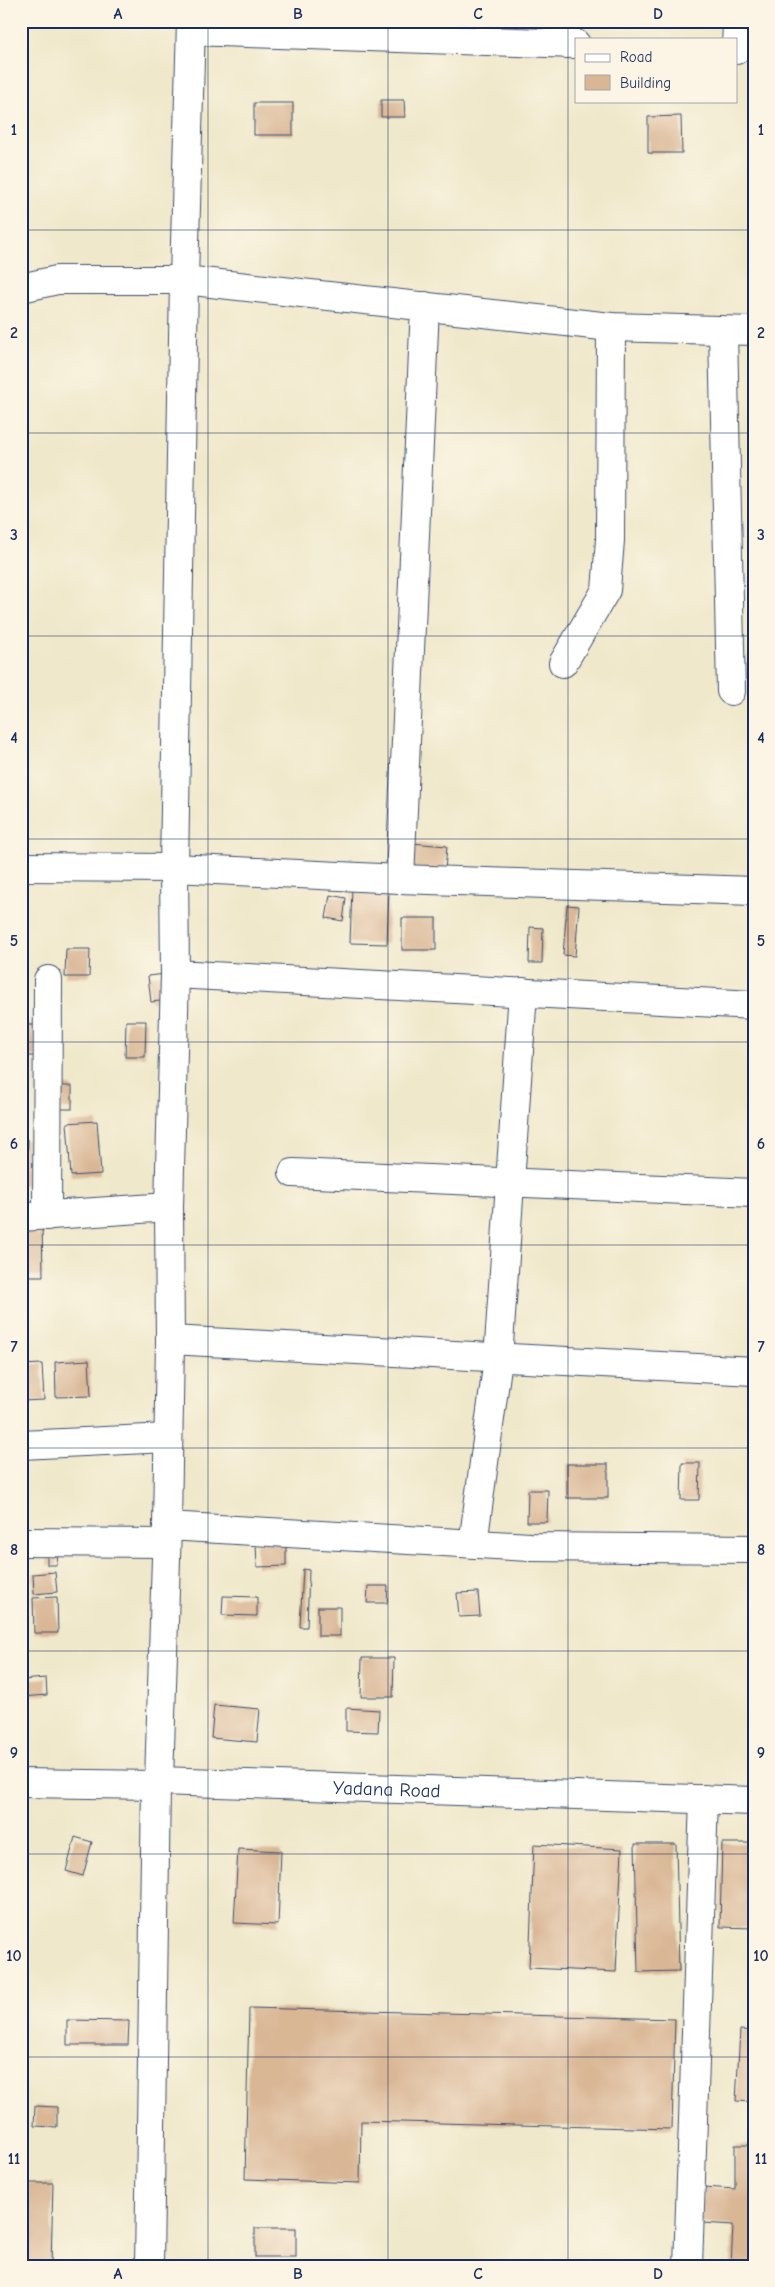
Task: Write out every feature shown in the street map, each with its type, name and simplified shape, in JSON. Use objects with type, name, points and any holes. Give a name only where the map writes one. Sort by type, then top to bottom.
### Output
[{"type":"street","points":[[736,38],[737,21]]},
{"type":"street","points":[[149,2266],[158,1783],[167,1534],[170,1340],[169,1207],[175,974],[174,868],[184,280],[191,26],[378,29],[569,37]]},
{"type":"street","points":[[738,50],[754,51]]},
{"type":"street","points":[[21,288],[57,280],[184,280],[611,327],[754,331]]},
{"type":"street","points":[[400,879],[425,306]]},
{"type":"street","points":[[563,663],[606,590],[610,540],[611,327]]},
{"type":"street","points":[[723,331],[731,691]]},
{"type":"street","points":[[21,867],[174,868],[400,879],[754,891]]},
{"type":"street","points":[[175,974],[754,1005]]},
{"type":"street","points":[[48,980],[34,1217],[169,1207]]},
{"type":"street","points":[[473,1544],[498,1359],[523,992]]},
{"type":"street","points":[[293,1173],[754,1193]]},
{"type":"street","points":[[170,1340],[498,1359],[754,1371]]},
{"type":"street","points":[[21,1446],[168,1438]]},
{"type":"street","points":[[21,1542],[167,1534],[530,1547],[754,1549]]},
{"type":"street","name":"Yadana Road","points":[[21,1783],[158,1783],[754,1801]]},
{"type":"street","points":[[688,2266],[704,1799]]},
{"type":"building","points":[[381,100],[404,100],[405,117],[381,117]]},
{"type":"building","points":[[254,103],[293,103],[293,135],[254,135]]},
{"type":"building","points":[[681,116],[682,153],[648,153],[648,117]]},
{"type":"building","points":[[749,578],[754,578],[754,606],[750,606]]},
{"type":"building","points":[[411,843],[447,846],[445,871],[409,868]]},
{"type":"building","points":[[352,888],[389,889],[387,944],[350,943]]},
{"type":"building","points":[[330,895],[346,898],[343,921],[326,918]]},
{"type":"building","points":[[567,905],[579,906],[575,956],[563,955]]},
{"type":"building","points":[[402,918],[436,918],[436,950],[402,950]]},
{"type":"building","points":[[530,927],[543,928],[542,963],[529,963]]},
{"type":"building","points":[[66,949],[90,949],[89,977],[65,977]]},
{"type":"building","points":[[166,974],[169,1000],[151,1002],[148,976]]},
{"type":"building","points":[[126,1021],[146,1021],[145,1057],[125,1057]]},
{"type":"building","points":[[21,1025],[35,1025],[36,1056],[21,1056]]},
{"type":"building","points":[[61,1086],[72,1086],[72,1109],[61,1109]]},
{"type":"building","points":[[21,1112],[23,1112],[23,1126],[21,1126]]},
{"type":"building","points":[[97,1121],[101,1174],[71,1176],[67,1123]]},
{"type":"building","points":[[21,1139],[28,1140],[26,1185],[21,1185]]},
{"type":"building","points":[[21,1224],[42,1224],[43,1276],[21,1276]]},
{"type":"building","points":[[89,1360],[91,1396],[56,1397],[55,1362]]},
{"type":"building","points":[[42,1364],[44,1400],[21,1401],[21,1365]]},
{"type":"building","points":[[682,1463],[700,1463],[699,1500],[681,1500]]},
{"type":"building","points":[[567,1464],[608,1464],[608,1498],[567,1498]]},
{"type":"building","points":[[528,1490],[548,1490],[547,1522],[527,1522]]},
{"type":"building","points":[[286,1542],[286,1566],[257,1567],[256,1543]]},
{"type":"building","points":[[47,1552],[58,1553],[57,1565],[47,1565]]},
{"type":"building","points":[[303,1569],[309,1570],[307,1627],[300,1627]]},
{"type":"building","points":[[55,1572],[57,1592],[34,1594],[33,1574]]},
{"type":"building","points":[[368,1586],[388,1586],[387,1603],[367,1603]]},
{"type":"building","points":[[478,1592],[480,1616],[459,1617],[457,1593]]},
{"type":"building","points":[[223,1596],[257,1597],[257,1616],[222,1615]]},
{"type":"building","points":[[57,1597],[58,1633],[34,1633],[33,1598]]},
{"type":"building","points":[[318,1607],[340,1607],[340,1636],[318,1636]]},
{"type":"building","points":[[362,1658],[394,1658],[393,1697],[361,1697]]},
{"type":"building","points":[[46,1678],[47,1695],[21,1697],[21,1680]]},
{"type":"building","points":[[214,1705],[260,1709],[257,1742],[211,1738]]},
{"type":"building","points":[[346,1708],[379,1710],[378,1732],[346,1731]]},
{"type":"building","points":[[75,1837],[92,1842],[83,1876],[66,1871]]},
{"type":"building","points":[[722,1843],[754,1843],[754,1928],[720,1927]]},
{"type":"building","points":[[534,1844],[622,1849],[616,1972],[529,1968]]},
{"type":"building","points":[[635,1844],[676,1844],[679,1971],[638,1972]]},
{"type":"building","points":[[238,1849],[281,1851],[278,1925],[234,1923]]},
{"type":"building","points":[[249,2008],[675,2019],[672,2129],[361,2121],[360,2183],[245,2179]]},
{"type":"building","points":[[67,2020],[129,2021],[128,2045],[67,2045]]},
{"type":"building","points":[[740,2030],[754,2031],[754,2102],[736,2101]]},
{"type":"building","points":[[35,2106],[57,2107],[57,2127],[34,2126]]},
{"type":"building","points":[[21,2107],[25,2107],[25,2143],[21,2143]]},
{"type":"building","points":[[735,2145],[754,2145],[754,2266],[731,2266],[733,2225],[702,2223],[703,2187],[735,2189]]},
{"type":"building","points":[[21,2183],[53,2183],[51,2266],[21,2266]]},
{"type":"building","points":[[255,2228],[296,2228],[296,2257],[255,2257]]}]
